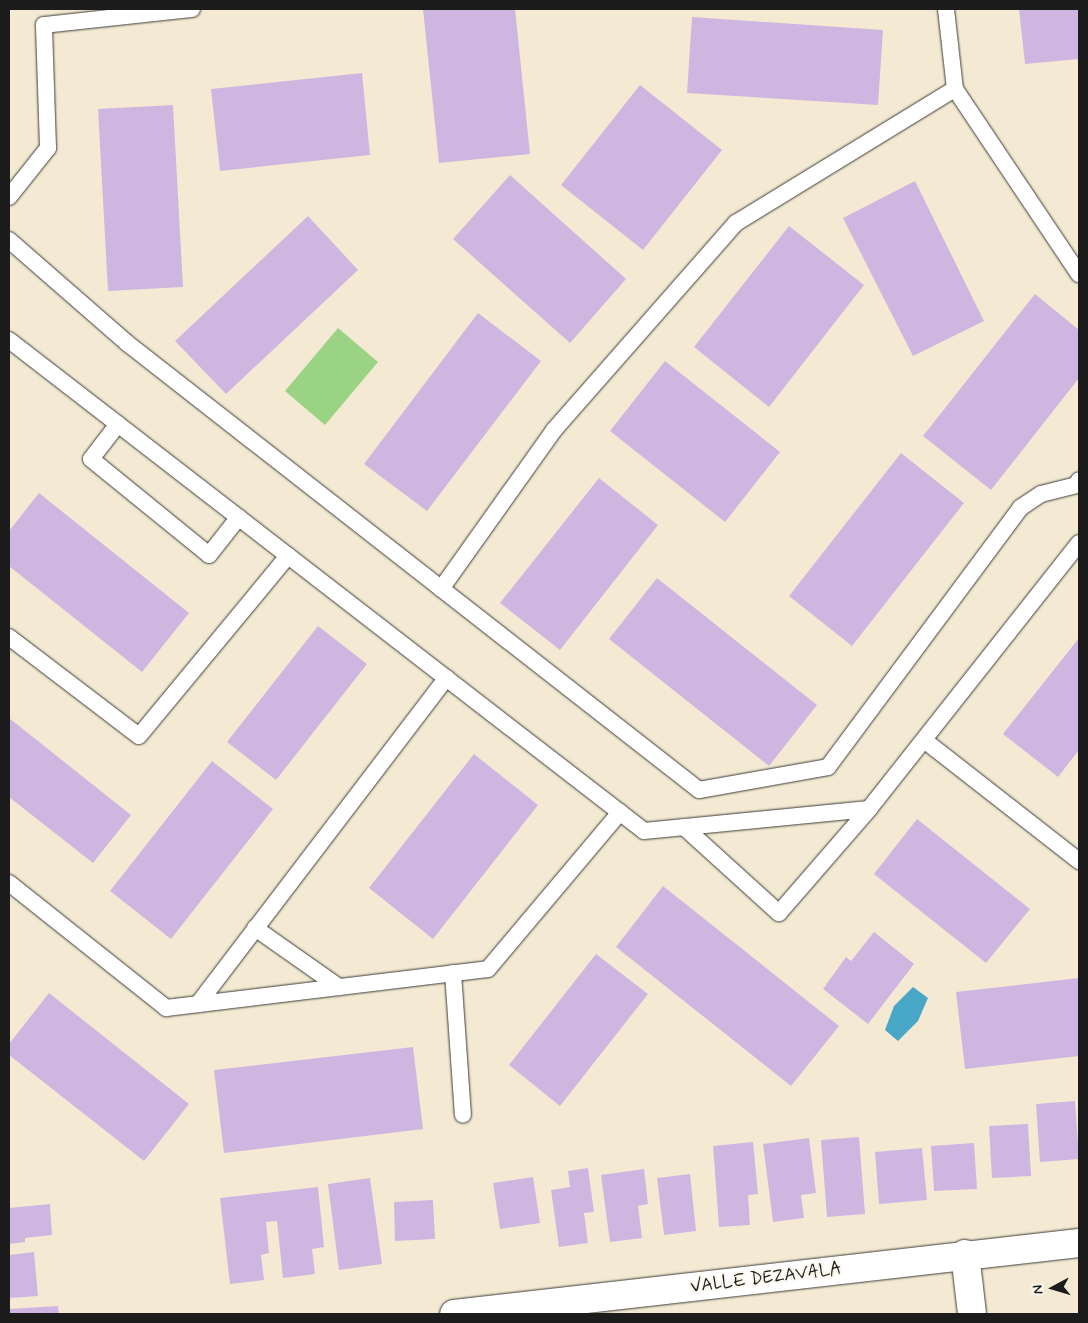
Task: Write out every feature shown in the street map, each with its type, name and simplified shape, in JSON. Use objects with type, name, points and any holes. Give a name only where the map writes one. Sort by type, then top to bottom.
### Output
[{"type":"street","name":"VALLE DEZAVALA","points":[[454,1314],[965,1254],[1079,1243]]},
{"type":"street","points":[[965,1254],[972,1314]]},
{"type":"lane","points":[[9,197],[48,148],[44,25],[192,9]]},
{"type":"lane","points":[[946,9],[955,89],[1079,274]]},
{"type":"lane","points":[[441,588],[554,430],[736,223],[955,89]]},
{"type":"lane","points":[[9,240],[127,343],[699,790],[828,768],[1020,508],[1041,494],[1076,485],[1079,480]]},
{"type":"lane","points":[[9,340],[644,830],[869,808]]},
{"type":"lane","points":[[118,424],[91,459],[209,555],[239,518]]},
{"type":"lane","points":[[684,827],[779,913],[869,808],[1079,543]]},
{"type":"lane","points":[[9,637],[139,736],[288,556]]},
{"type":"lane","points":[[198,1004],[446,678]]},
{"type":"lane","points":[[924,740],[1079,862]]},
{"type":"lane","points":[[9,883],[166,1008],[488,969],[620,812]]},
{"type":"lane","points":[[255,928],[339,987]]},
{"type":"lane","points":[[453,973],[463,1115]]},
{"type":"green space","points":[[338,328],[378,362],[325,425],[285,391]]},
{"type":"water","points":[[913,987],[928,998],[918,1021],[898,1041],[885,1030],[894,1006]]},
{"type":"building","points":[[423,9],[515,9],[530,154],[439,163]]},
{"type":"building","points":[[1019,9],[1079,9],[1079,59],[1025,64]]},
{"type":"building","points":[[692,17],[883,30],[878,105],[687,93]]},
{"type":"building","points":[[362,73],[370,155],[220,171],[211,89]]},
{"type":"building","points":[[640,85],[722,150],[643,250],[561,185]]},
{"type":"building","points":[[173,105],[183,287],[108,291],[98,109]]},
{"type":"building","points":[[510,175],[626,279],[570,343],[453,239]]},
{"type":"building","points":[[915,181],[984,321],[913,356],[843,218]]},
{"type":"building","points":[[308,216],[358,270],[226,394],[175,341]]},
{"type":"building","points":[[789,226],[864,285],[769,407],[694,347]]},
{"type":"building","points":[[1035,294],[1079,330],[1079,378],[991,490],[923,436]]},
{"type":"building","points":[[478,313],[541,361],[427,511],[364,464]]},
{"type":"building","points":[[665,361],[780,452],[725,522],[610,431]]},
{"type":"building","points":[[901,453],[964,503],[852,646],[789,596]]},
{"type":"building","points":[[599,478],[658,525],[560,650],[500,603]]},
{"type":"building","points":[[39,493],[189,613],[142,672],[9,566],[9,531]]},
{"type":"building","points":[[657,578],[817,705],[769,766],[609,639]]},
{"type":"building","points":[[318,626],[367,664],[276,780],[227,742]]},
{"type":"building","points":[[1079,638],[1079,750],[1058,777],[1003,734]]},
{"type":"building","points":[[9,718],[131,815],[93,863],[9,797]]},
{"type":"building","points":[[474,754],[538,805],[433,939],[369,888]]},
{"type":"building","points":[[212,761],[273,809],[171,939],[110,891]]},
{"type":"building","points":[[917,819],[1030,909],[986,963],[874,874]]},
{"type":"building","points":[[663,886],[839,1026],[791,1086],[616,947]]},
{"type":"building","points":[[874,932],[914,964],[868,1024],[823,989],[846,957],[851,961]]},
{"type":"building","points":[[596,954],[648,994],[560,1106],[509,1065]]},
{"type":"building","points":[[1079,978],[1079,1056],[965,1069],[956,992]]},
{"type":"building","points":[[49,993],[189,1104],[144,1161],[9,1055],[9,1044]]},
{"type":"building","points":[[413,1047],[423,1129],[224,1153],[214,1070]]},
{"type":"building","points":[[1075,1101],[1079,1159],[1040,1162],[1036,1104]]},
{"type":"building","points":[[1028,1124],[1031,1176],[992,1178],[989,1126]]},
{"type":"building","points":[[859,1137],[865,1214],[827,1217],[821,1140]]},
{"type":"building","points":[[809,1138],[816,1193],[801,1195],[804,1218],[773,1222],[763,1144]]},
{"type":"building","points":[[753,1142],[758,1194],[748,1195],[750,1225],[719,1227],[713,1146]]},
{"type":"building","points":[[974,1143],[977,1189],[934,1191],[931,1146]]},
{"type":"building","points":[[922,1148],[927,1200],[879,1204],[875,1152]]},
{"type":"building","points":[[588,1168],[594,1212],[584,1213],[588,1243],[559,1247],[551,1190],[570,1187],[568,1171]]},
{"type":"building","points":[[644,1169],[648,1204],[638,1206],[642,1238],[610,1242],[601,1175]]},
{"type":"building","points":[[690,1174],[696,1231],[664,1235],[657,1178]]},
{"type":"building","points":[[533,1177],[540,1223],[500,1229],[493,1183]]},
{"type":"building","points":[[370,1178],[382,1264],[339,1270],[328,1184]]},
{"type":"building","points":[[318,1187],[324,1247],[312,1249],[315,1274],[283,1278],[277,1221],[266,1222],[269,1253],[261,1255],[264,1280],[230,1284],[220,1198]]},
{"type":"building","points":[[433,1200],[435,1239],[395,1241],[394,1202]]},
{"type":"building","points":[[50,1204],[52,1235],[25,1238],[25,1242],[9,1244],[9,1208]]},
{"type":"building","points":[[34,1252],[38,1296],[9,1298],[9,1255]]},
{"type":"building","points":[[58,1306],[59,1314],[9,1314],[9,1309]]}]
